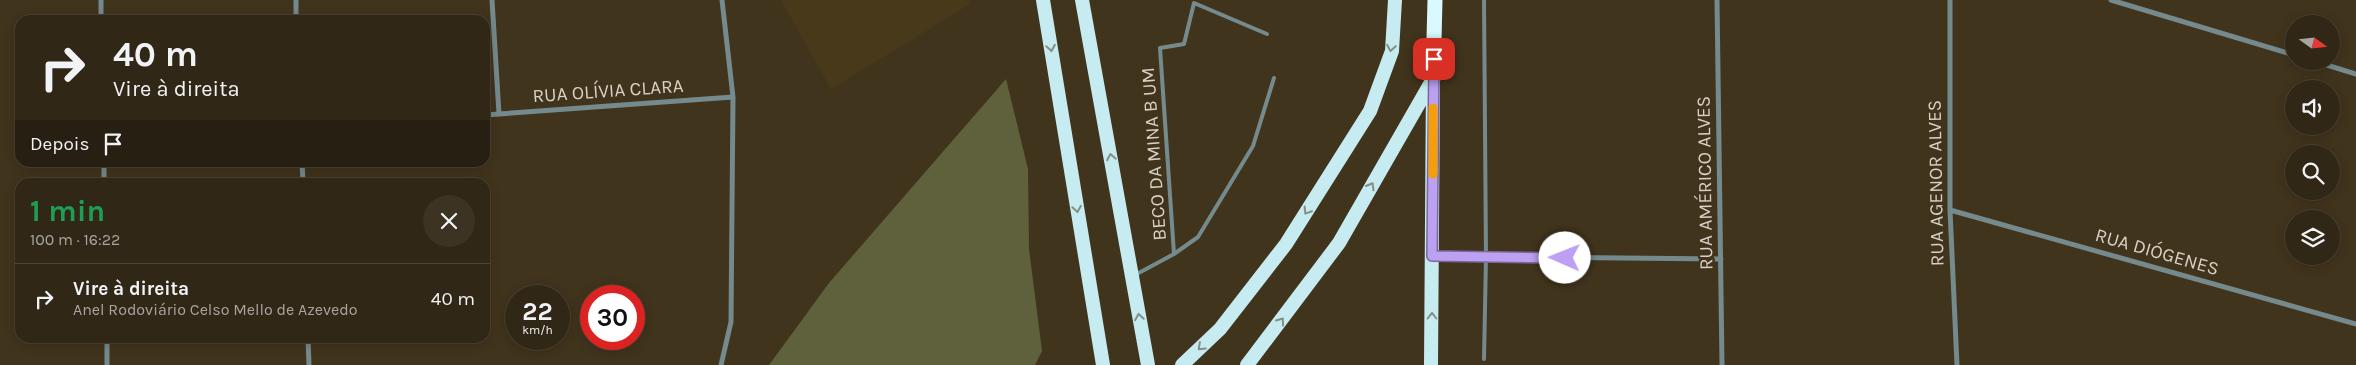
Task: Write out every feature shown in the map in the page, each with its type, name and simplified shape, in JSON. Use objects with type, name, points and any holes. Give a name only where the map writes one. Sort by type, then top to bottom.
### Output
[{"type":"highway","points":[[1044,0],[1103,365]]},
{"type":"highway","points":[[1082,0],[1148,365]]},
{"type":"highway","points":[[1182,365],[1220,329],[1286,244],[1370,111],[1392,51],[1395,0]]},
{"type":"highway","points":[[1431,365],[1436,0]]},
{"type":"highway","points":[[1250,363],[1338,243],[1434,79]]},
{"type":"street","points":[[101,0],[101,15]]},
{"type":"street","points":[[296,0],[296,15]]},
{"type":"street","points":[[492,0],[499,114]]},
{"type":"street","points":[[721,365],[731,322],[733,97],[722,0]]},
{"type":"street","name":"RUA AMÉRICO ALVES","points":[[1717,0],[1722,365]]},
{"type":"street","name":"RUA AGENOR ALVES","points":[[1950,0],[1950,210],[1957,365]]},
{"type":"street","points":[[2111,0],[2285,52]]},
{"type":"street","points":[[2340,69],[2356,74]]},
{"type":"street","name":"RUA OLÍVIA CLARA","points":[[490,115],[733,97]]},
{"type":"street","name":"RUA DIÓGENES","points":[[1950,210],[2356,324]]},
{"type":"street","points":[[1432,256],[1721,259]]},
{"type":"street","points":[[107,343],[107,365]]},
{"type":"street","points":[[308,343],[309,365]]},
{"type":"lane","points":[[1484,0],[1486,257],[1484,359]]},
{"type":"lane","name":"BECO DA MINA B UM","points":[[1174,254],[1160,48],[1184,44],[1194,3],[1267,34]]},
{"type":"lane","points":[[1133,276],[1174,254],[1198,236],[1253,146],[1274,78]]},
{"type":"shaded area","points":[[781,0],[969,0],[970,4],[831,89]]},
{"type":"green space","points":[[1006,79],[1028,169],[1029,249],[1042,351],[1035,365],[769,365],[829,283]]},
{"type":"slow traffic","points":[[1433,108],[1433,174]]},
{"type":"route","points":[[1434,59],[1432,256],[1565,258]]}]
